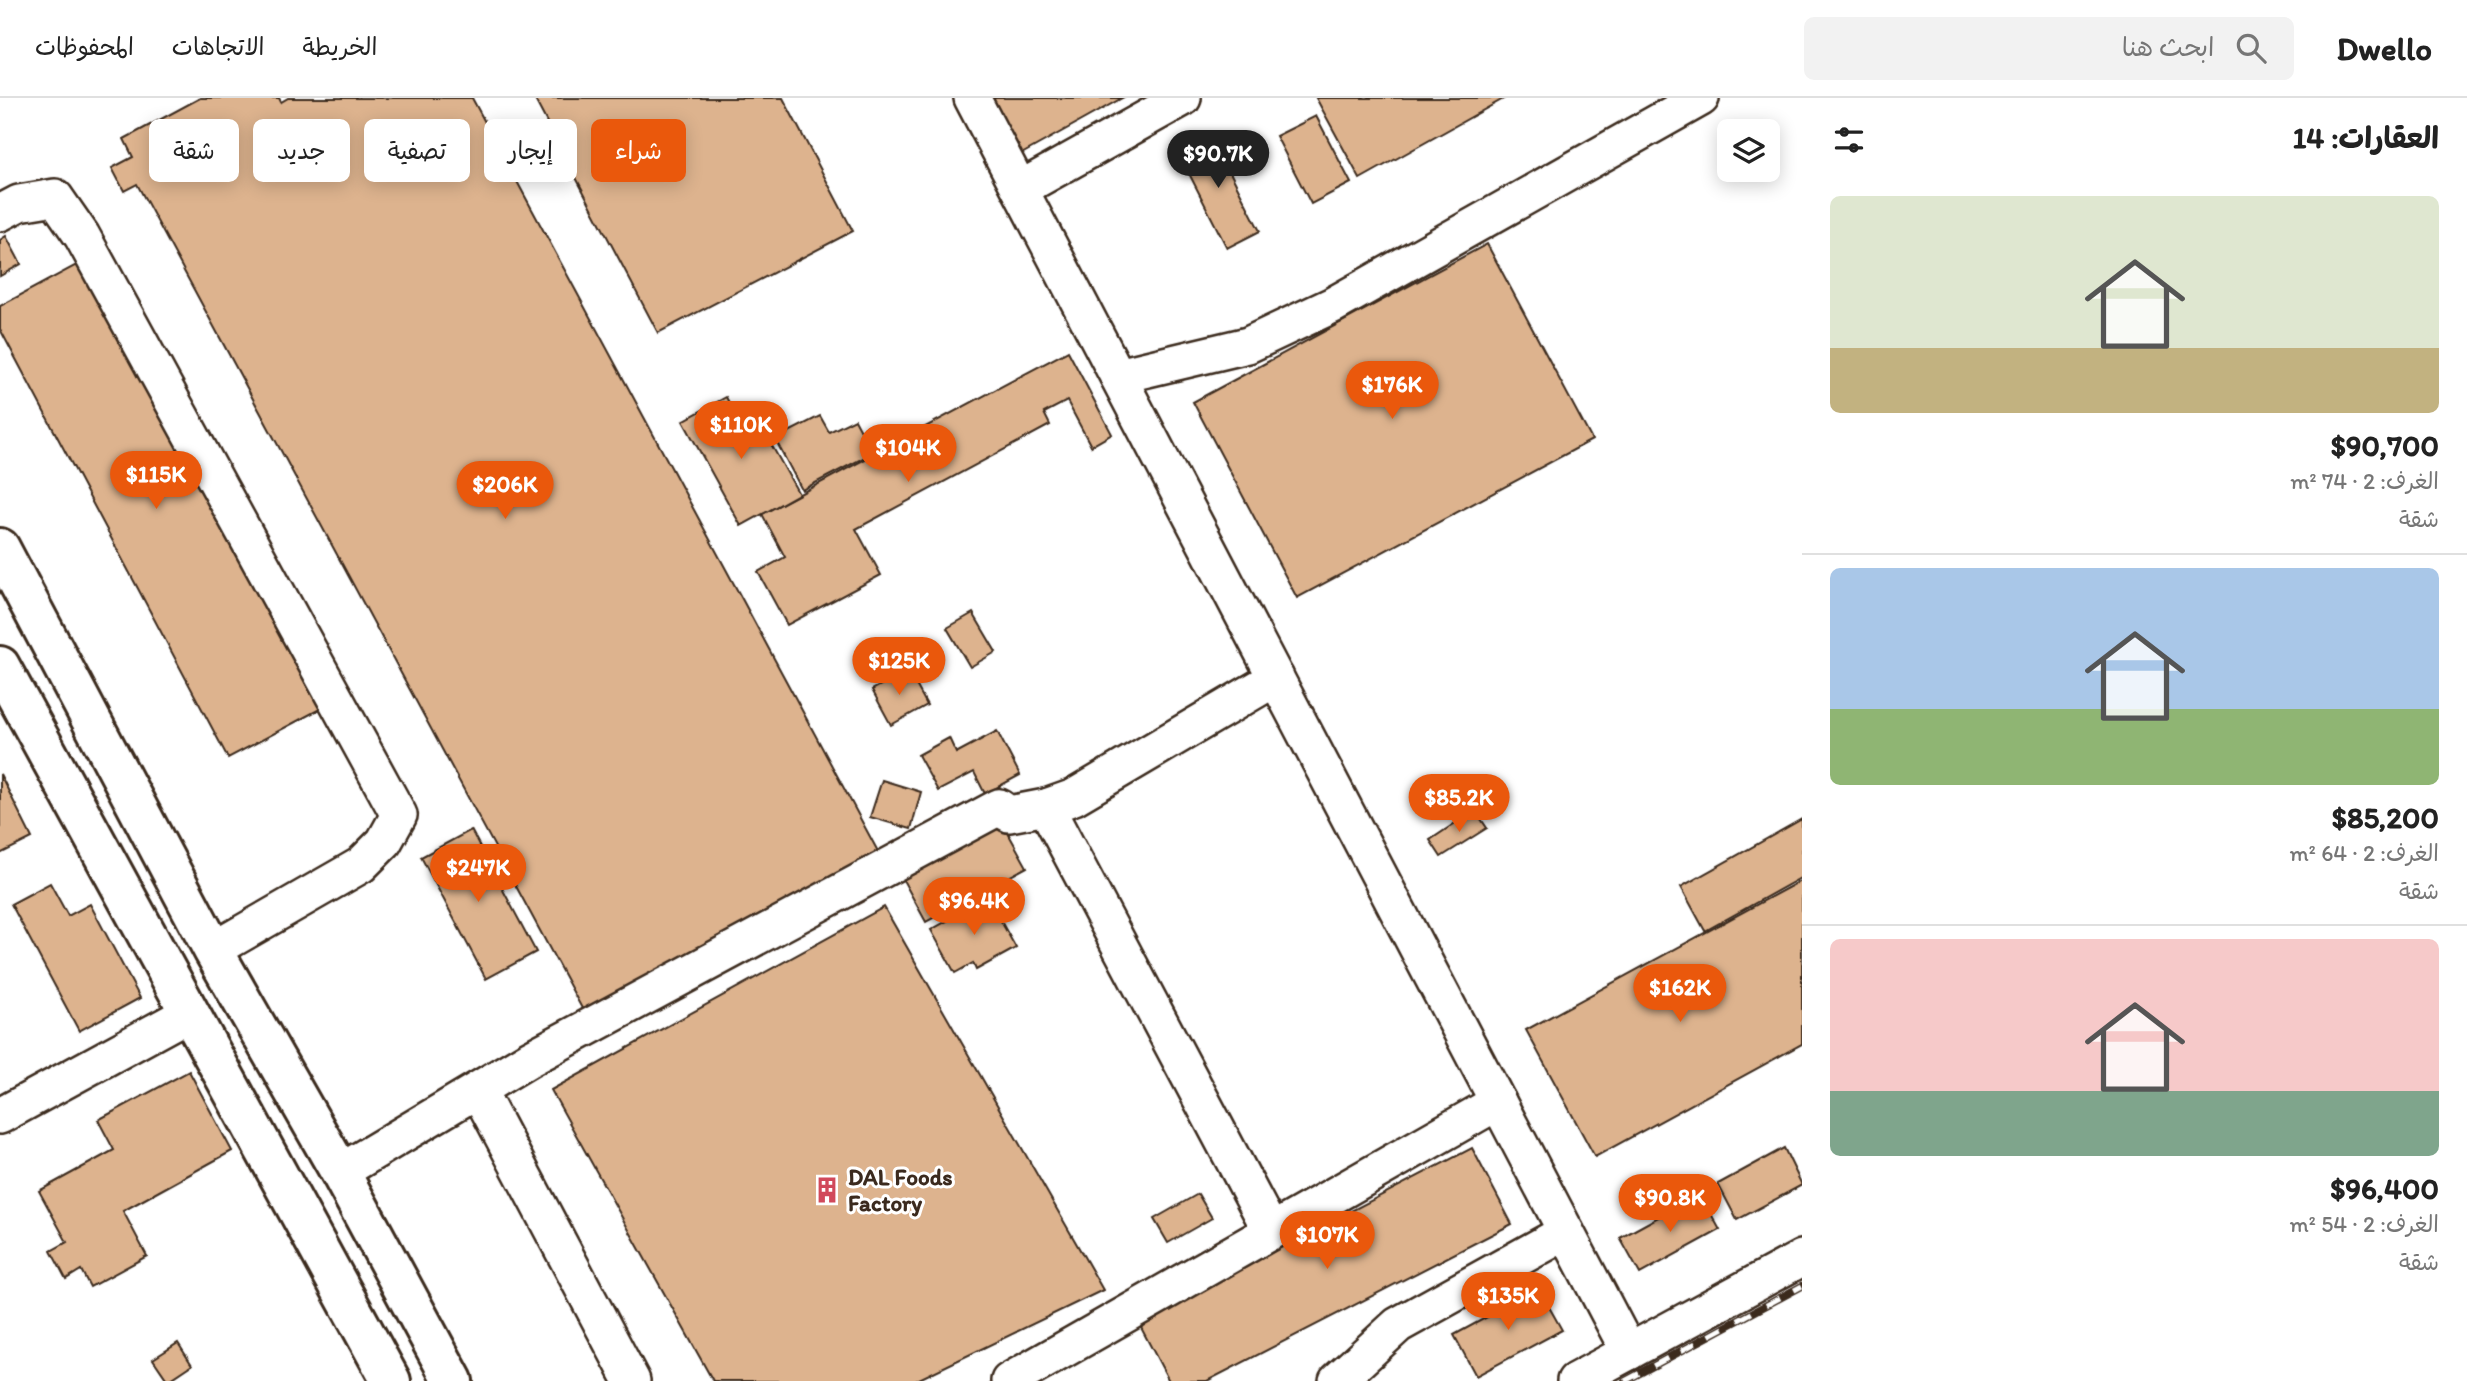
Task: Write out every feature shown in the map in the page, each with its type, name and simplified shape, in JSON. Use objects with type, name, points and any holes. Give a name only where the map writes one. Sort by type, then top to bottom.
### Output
[{"type":"main road","points":[[0,548],[213,950],[340,1172],[453,1381]]},
{"type":"main road","points":[[64,669],[8,682],[391,1381]]},
{"type":"street","points":[[972,98],[1629,1352]]},
{"type":"street","points":[[1020,189],[1183,98]]},
{"type":"street","points":[[1118,376],[1248,345],[1334,306],[1701,98]]},
{"type":"street","points":[[0,213],[19,203],[55,197],[82,236],[399,816],[384,842],[361,865],[213,950]]},
{"type":"street","points":[[340,1172],[554,1046],[999,807],[1009,814],[1046,807],[1074,797],[1276,678]]},
{"type":"street","points":[[1046,807],[1271,1231]]},
{"type":"street","points":[[0,1116],[188,1013]]},
{"type":"street","points":[[478,1090],[632,1381]]},
{"type":"street","points":[[1009,1381],[1498,1102]]},
{"type":"street","points":[[1337,1381],[1398,1325],[1566,1232]]},
{"type":"street","points":[[1575,1381],[1802,1258]]},
{"type":"building","points":[[200,98],[279,98],[281,102],[288,98],[472,98],[484,120],[484,182],[517,182],[881,857],[586,1016],[137,184],[124,191],[112,168],[133,157],[124,139],[149,126],[149,182],[239,182],[239,119],[161,119]]},
{"type":"building","points":[[534,98],[783,98],[853,231],[658,333],[577,179],[577,119],[545,119]]},
{"type":"building","points":[[986,98],[1122,98],[1018,156]]},
{"type":"building","points":[[1316,98],[1505,98],[1360,179]]},
{"type":"building","points":[[1316,116],[1351,183],[1311,204],[1276,136]]},
{"type":"building","points":[[1210,133],[1260,231],[1227,248],[1177,150]]},
{"type":"building","points":[[6,236],[21,264],[0,276],[0,240]]},
{"type":"building","points":[[1487,244],[1592,440],[1297,598],[1193,402]]},
{"type":"building","points":[[82,262],[320,709],[228,758],[0,329],[0,306]]},
{"type":"building","points":[[1068,351],[1112,434],[1091,446],[1067,401],[1044,413],[1050,425],[856,529],[881,575],[787,625],[758,572],[785,557],[762,514]]},
{"type":"building","points":[[726,397],[738,420],[753,412],[799,494],[741,526],[683,421]]},
{"type":"building","points":[[820,416],[829,432],[855,419],[873,453],[802,490],[775,439]]},
{"type":"building","points":[[973,613],[996,652],[970,667],[947,628]]},
{"type":"building","points":[[908,670],[927,705],[891,725],[872,690]]},
{"type":"building","points":[[997,731],[1020,775],[985,794],[974,772],[938,791],[918,755],[949,738],[956,753]]},
{"type":"building","points":[[0,774],[32,838],[0,854]]},
{"type":"building","points":[[882,780],[921,792],[911,829],[870,817]]},
{"type":"building","points":[[1475,810],[1487,828],[1441,857],[1430,840]]},
{"type":"building","points":[[998,815],[1027,867],[926,922],[897,869]]},
{"type":"building","points":[[1802,819],[1802,877],[1705,931],[1681,887]]},
{"type":"building","points":[[471,830],[536,952],[486,979],[421,857]]},
{"type":"building","points":[[1802,880],[1802,1044],[1595,1157],[1526,1030]]},
{"type":"building","points":[[50,883],[68,916],[90,904],[140,998],[79,1031],[11,904]]},
{"type":"building","points":[[988,898],[1016,948],[976,970],[973,963],[955,973],[931,930]]},
{"type":"building","name":"DAL Foods Factory","points":[[884,907],[1103,1290],[915,1381],[713,1381],[551,1090]]},
{"type":"building","points":[[189,1071],[232,1151],[123,1211],[147,1256],[90,1287],[81,1270],[66,1279],[51,1251],[67,1242],[39,1191],[114,1150],[98,1120]]},
{"type":"building","points":[[1472,1148],[1512,1224],[1207,1381],[1169,1381],[1138,1322]]},
{"type":"building","points":[[1784,1148],[1802,1185],[1737,1220],[1718,1184]]},
{"type":"building","points":[[1198,1194],[1212,1218],[1168,1243],[1154,1219]]},
{"type":"building","points":[[1700,1194],[1720,1230],[1640,1274],[1620,1238]]},
{"type":"building","points":[[1539,1289],[1562,1330],[1476,1376],[1454,1335]]},
{"type":"building","points":[[178,1343],[192,1365],[168,1381],[153,1359]]},
{"type":"railway","points":[[1625,1381],[1802,1286]]},
{"type":"place","name":"DAL Foods Factory","points":[[827,1190]]}]
